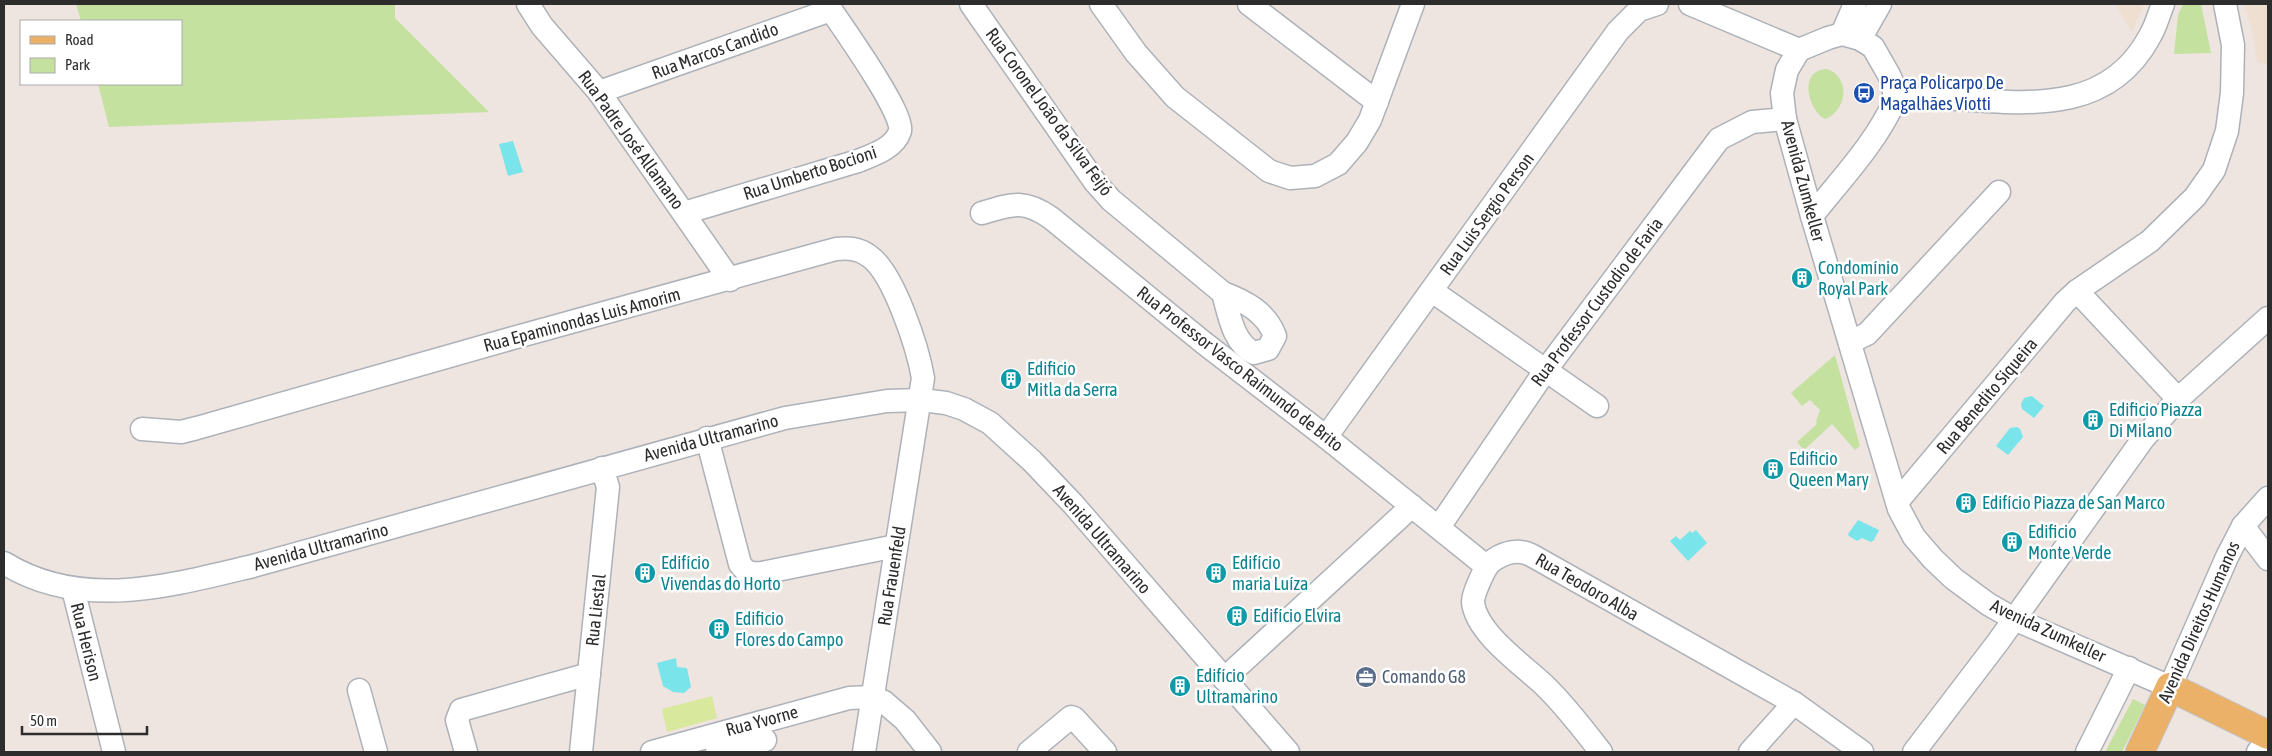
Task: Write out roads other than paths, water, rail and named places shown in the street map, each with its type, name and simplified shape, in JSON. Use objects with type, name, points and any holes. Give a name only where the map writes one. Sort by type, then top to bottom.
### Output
[{"type":"main road","name":"Avenida Zumkeller","points":[[2170,688],[2268,734]]},
{"type":"main road","name":"Avenida Direitos Humanos","points":[[2140,752],[2170,688]]},
{"type":"street","name":"Rua Padre José Allamano","points":[[528,4],[542,26],[599,92],[730,280]]},
{"type":"street","name":"Rua Coronel João da Silva Feijó","points":[[971,4],[1095,182],[1111,200],[1223,293]]},
{"type":"street","points":[[1101,4],[1136,53],[1175,97],[1269,171],[1290,178],[1315,176],[1338,164],[1357,142],[1370,120],[1413,4]]},
{"type":"street","points":[[1249,4],[1377,102]]},
{"type":"street","name":"Rua Luis Sergio Person","points":[[1326,437],[1618,31],[1640,10],[1657,4]]},
{"type":"street","points":[[1690,4],[1799,50],[1851,37],[1880,4]]},
{"type":"street","points":[[1851,37],[1855,4]]},
{"type":"street","points":[[1895,100],[1940,98],[1981,102],[2048,102],[2080,96],[2108,82],[2132,62],[2150,37],[2163,4]]},
{"type":"street","name":"Rua Benedito Siqueira","points":[[1897,502],[2065,302],[2077,291],[2150,241],[2195,197],[2214,170],[2227,131],[2232,93],[2232,46],[2225,4]]},
{"type":"street","name":"Rua Marcos Candido","points":[[599,92],[829,7]]},
{"type":"street","name":"Rua Umberto Bocioni","points":[[684,213],[858,162],[882,151],[896,140],[901,129],[898,117],[888,96],[829,7]]},
{"type":"street","points":[[1812,216],[1863,152],[1888,116],[1895,100],[1893,84],[1882,60],[1872,47],[1851,37]]},
{"type":"street","name":"Avenida Zumkeller","points":[[1799,50],[1787,70],[1782,93],[1785,119],[1897,502],[1914,537],[1933,558],[1968,590],[1988,604],[2014,618],[2170,688]]},
{"type":"street","name":"Rua Professor Custodio de Faria","points":[[1439,526],[1545,371],[1719,139],[1752,122],[1785,119]]},
{"type":"street","points":[[1850,342],[1867,334],[1999,192]]},
{"type":"street","name":"Rua Professor Vasco Raimundo de Brito","points":[[982,213],[1011,204],[1024,204],[1038,209],[1204,343],[1439,526],[1486,566]]},
{"type":"street","name":"Rua Epaminondas Luis Amorim","points":[[142,429],[181,432],[197,428],[512,338],[730,280],[836,249],[852,248],[864,252],[880,266],[903,311],[916,344],[923,378],[921,400]]},
{"type":"street","points":[[1432,291],[1597,406]]},
{"type":"street","points":[[2077,291],[2178,399]]},
{"type":"street","points":[[1914,752],[2014,618],[2142,439],[2178,399],[2268,318]]},
{"type":"street","name":"Avenida Ultramarino","points":[[4,563],[41,582],[73,589],[121,590],[177,584],[262,564],[707,438],[785,418],[887,401],[921,400],[946,402],[990,423],[1032,461],[1073,504],[1288,752]]},
{"type":"street","name":"Rua Frauenfeld","points":[[864,752],[921,400]]},
{"type":"street","points":[[707,438],[740,564],[750,573],[762,573],[896,546]]},
{"type":"street","name":"Rua Liestal","points":[[581,752],[608,487],[602,468]]},
{"type":"street","name":"Avenida Direitos Humanos","points":[[2170,688],[2227,557],[2243,526],[2268,498]]},
{"type":"street","points":[[1224,680],[1412,506]]},
{"type":"street","points":[[2243,526],[2268,559]]},
{"type":"street","name":"Rua Teodoro Alba","points":[[1486,566],[1494,559],[1509,553],[1526,552],[1794,703],[1862,752]]},
{"type":"street","points":[[1486,566],[1473,600],[1480,622],[1494,639],[1544,686],[1601,752]]},
{"type":"street","name":"Rua Herison","points":[[73,589],[114,752]]},
{"type":"street","points":[[2087,752],[2129,668]]},
{"type":"street","points":[[466,752],[457,720],[461,710],[589,674]]},
{"type":"street","points":[[359,690],[376,752]]},
{"type":"street","points":[[873,697],[884,702],[897,712],[930,752]]},
{"type":"street","name":"Rua Yvorne","points":[[717,752],[765,737],[849,698],[873,697]]},
{"type":"street","points":[[1750,752],[1794,703]]},
{"type":"street","points":[[1029,752],[1072,718],[1105,752]]},
{"type":"street","name":"Rua Yvorne","points":[[652,752],[765,737]]},
{"type":"street","points":[[2258,752],[2268,741]]},
{"type":"water","points":[[513,141],[523,172],[508,176],[499,144]]},
{"type":"water","points":[[2032,396],[2044,406],[2034,418],[2022,409],[2021,404],[2024,398]]},
{"type":"water","points":[[2017,427],[2020,429],[2023,437],[2008,455],[1996,446],[2010,428]]},
{"type":"water","points":[[1858,520],[1879,530],[1874,540],[1871,542],[1862,538],[1857,541],[1849,536],[1848,534]]},
{"type":"water","points":[[1696,530],[1707,543],[1688,561],[1670,541],[1676,536],[1680,540],[1690,531],[1692,533]]},
{"type":"water","points":[[676,658],[677,667],[687,668],[691,687],[684,693],[673,692],[663,686],[657,663]]},
{"type":"place","name":"Praça Policarpo De Magalhães Viotti","points":[[1864,93]]},
{"type":"place","name":"Condomínio Royal Park","points":[[1802,278]]},
{"type":"place","name":"Edificio Mitla da Serra","points":[[1011,379]]},
{"type":"place","name":"Edificio Piazza Di Milano","points":[[2093,420]]},
{"type":"place","name":"Edificio Queen Mary","points":[[1773,469]]},
{"type":"place","name":"Edifício Piazza de San Marco","points":[[1966,503]]},
{"type":"place","name":"Edificio Monte Verde","points":[[2012,542]]},
{"type":"place","name":"Edifício Vivendas do Horto","points":[[645,573]]},
{"type":"place","name":"Edifício maria Luíza","points":[[1216,573]]},
{"type":"place","name":"Edifício Elvira","points":[[1237,616]]},
{"type":"place","name":"Edificio Flores do Campo","points":[[719,629]]},
{"type":"place","name":"Comando G8","points":[[1366,677]]},
{"type":"place","name":"Edifício Ultramarino","points":[[1180,686]]}]
